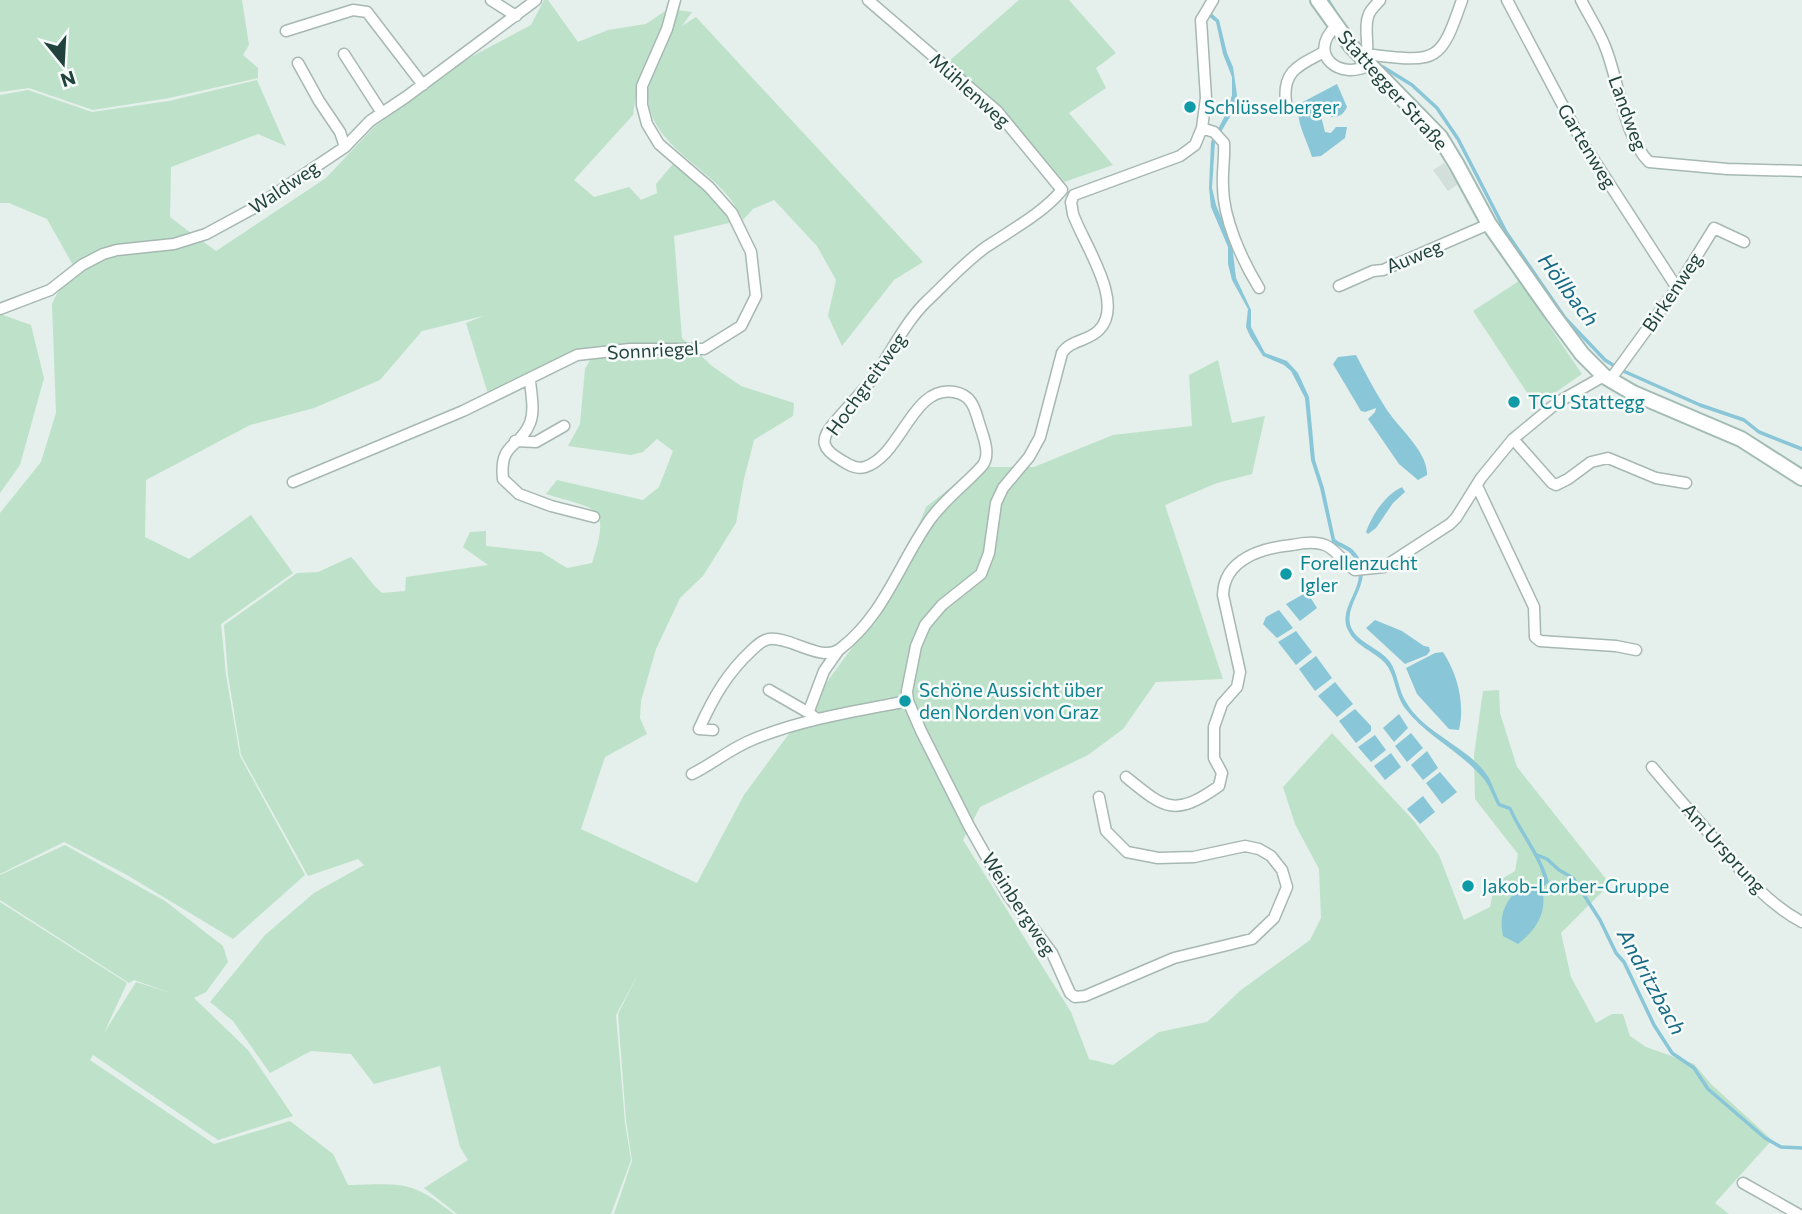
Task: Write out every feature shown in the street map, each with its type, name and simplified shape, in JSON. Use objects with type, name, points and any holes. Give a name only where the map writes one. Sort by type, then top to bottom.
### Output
[{"type":"main road","name":"Stattegger Straße","points":[[1318,0],[1335,27],[1367,64],[1440,137],[1489,224],[1582,354],[1607,378],[1633,393],[1741,439],[1802,478]]},
{"type":"street","points":[[491,0],[516,16]]},
{"type":"street","name":"Waldweg","points":[[0,309],[50,290],[82,265],[103,254],[174,244],[206,234],[254,208],[345,147],[370,121],[423,85],[536,0]]},
{"type":"street","name":"Sonnriegel","points":[[293,482],[441,421],[577,355],[630,349],[704,349],[741,327],[756,296],[751,252],[732,213],[709,187],[659,144],[647,124],[642,106],[642,86],[667,29],[675,0]]},
{"type":"street","name":"Mühlenweg","points":[[868,0],[997,111],[1062,190]]},
{"type":"street","points":[[1062,190],[1074,195],[1187,153],[1195,145],[1202,128],[1206,78],[1202,20],[1213,0]]},
{"type":"street","points":[[1367,64],[1369,47],[1366,34],[1369,14],[1380,0]]},
{"type":"street","points":[[1335,27],[1324,43],[1324,52],[1336,66],[1348,71],[1356,71],[1367,64],[1373,55],[1417,59],[1439,52],[1450,35],[1462,0]]},
{"type":"street","name":"Gartenweg","points":[[1507,0],[1581,140],[1677,288]]},
{"type":"street","name":"Landweg","points":[[1581,0],[1606,49],[1624,111],[1640,151],[1649,162],[1727,169],[1802,171]]},
{"type":"street","points":[[286,31],[353,10],[367,12],[423,85]]},
{"type":"street","points":[[1286,102],[1285,88],[1292,71],[1324,52]]},
{"type":"street","points":[[344,54],[382,113]]},
{"type":"street","points":[[298,63],[340,132],[345,147]]},
{"type":"street","points":[[1202,128],[1217,134],[1224,148],[1223,186],[1226,213],[1243,261],[1259,288]]},
{"type":"street","name":"Hochgreitweg","points":[[813,716],[824,671],[838,651],[865,626],[880,607],[928,522],[983,466],[987,455],[970,398],[950,391],[930,396],[884,455],[866,467],[849,465],[829,453],[825,445],[827,433],[874,376],[924,304],[983,249],[1048,204],[1062,190]]},
{"type":"street","points":[[692,774],[727,751],[813,716],[908,701],[909,675],[918,640],[925,625],[942,605],[981,574],[989,553],[996,503],[1003,488],[1029,457],[1040,437],[1062,353],[1067,346],[1098,331],[1108,310],[1108,295],[1073,214],[1071,202],[1074,195]]},
{"type":"street","name":"Auweg","points":[[1339,286],[1489,224]]},
{"type":"street","name":"Birkenweg","points":[[1607,378],[1677,288],[1714,228],[1744,242]]},
{"type":"street","points":[[1126,776],[1163,805],[1183,805],[1219,786],[1222,773],[1214,758],[1214,727],[1222,704],[1240,681],[1223,585],[1241,560],[1269,547],[1304,543],[1326,545],[1355,570],[1384,567],[1456,519],[1513,439],[1558,402],[1607,378]]},
{"type":"street","points":[[530,380],[533,412],[529,426],[501,462],[503,479],[519,494],[594,517]]},
{"type":"street","points":[[515,441],[536,442],[564,426]]},
{"type":"street","points":[[1513,439],[1556,485],[1569,479],[1591,462],[1608,458],[1657,478],[1686,483]]},
{"type":"street","points":[[1477,486],[1534,607],[1535,637],[1540,641],[1616,646],[1636,650]]},
{"type":"street","points":[[713,730],[699,729],[715,693],[739,662],[767,639],[815,651],[838,651]]},
{"type":"street","points":[[769,690],[813,716]]},
{"type":"street","name":"Weinbergweg","points":[[908,701],[969,826],[1002,886],[1052,953],[1075,997],[1085,996],[1174,958],[1252,939],[1274,918],[1287,887],[1282,870],[1271,856],[1259,849],[1245,846],[1194,857],[1158,858],[1127,852],[1106,831],[1099,797]]},
{"type":"street","name":"Am Ursprung","points":[[1652,767],[1745,875],[1779,908],[1802,922]]},
{"type":"street","points":[[1742,1183],[1798,1214]]},
{"type":"shaded area","points":[[1444,163],[1458,184],[1448,191],[1433,170]]},
{"type":"green space","points":[[0,0],[242,0],[249,45],[243,55],[258,68],[258,78],[169,98],[93,110],[29,88],[0,92]]},
{"type":"green space","points":[[544,0],[548,0],[578,42],[608,30],[646,24],[668,9],[692,12],[682,26],[696,17],[923,262],[894,280],[842,346],[828,316],[836,280],[817,246],[774,200],[753,209],[743,220],[716,183],[673,146],[661,132],[652,116],[648,99],[650,79],[661,54],[637,88],[633,115],[574,180],[594,197],[629,187],[641,200],[657,193],[656,184],[673,164],[705,188],[733,222],[674,236],[682,338],[712,366],[741,386],[794,403],[793,416],[754,440],[736,523],[703,576],[680,598],[656,649],[641,701],[640,718],[647,734],[605,757],[581,829],[697,883],[744,795],[890,596],[926,507],[977,467],[1034,467],[1113,435],[1192,426],[1189,375],[1218,360],[1232,423],[1265,416],[1252,474],[1217,483],[1165,505],[1223,679],[1156,682],[1123,729],[1088,755],[980,807],[963,840],[1071,1012],[1089,1059],[1113,1065],[1159,1032],[1207,1022],[1241,990],[1310,940],[1321,918],[1319,869],[1295,824],[1283,787],[1332,733],[1414,821],[1439,855],[1464,920],[1490,907],[1495,883],[1515,871],[1518,854],[1475,799],[1474,755],[1483,691],[1499,690],[1500,713],[1517,767],[1610,884],[1561,933],[1571,977],[1596,1023],[1612,1014],[1623,1014],[1630,1036],[1646,1047],[1694,1064],[1711,1084],[1772,1140],[1715,1203],[1729,1214],[614,1214],[632,1161],[618,1014],[638,974],[616,1015],[625,1123],[631,1160],[611,1214],[457,1214],[424,1188],[468,1160],[460,1147],[440,1066],[374,1084],[351,1054],[311,1051],[270,1073],[233,1021],[210,1002],[265,935],[314,893],[364,865],[358,859],[308,876],[241,755],[228,675],[224,625],[297,573],[318,572],[351,557],[382,593],[405,591],[406,577],[488,565],[463,547],[470,532],[486,531],[486,546],[541,552],[567,568],[592,563],[600,530],[600,519],[596,512],[578,503],[546,494],[557,480],[643,500],[659,487],[673,451],[657,439],[643,452],[631,455],[568,446],[580,424],[585,369],[593,355],[651,356],[652,348],[589,349],[489,397],[466,323],[483,316],[422,331],[380,380],[314,408],[250,425],[146,480],[145,537],[189,559],[251,515],[293,573],[221,624],[226,675],[240,756],[305,875],[233,939],[127,875],[64,842],[0,874],[0,513],[41,462],[56,413],[52,304],[63,286],[78,272],[116,255],[201,240],[216,251],[326,178],[374,127],[467,59],[531,25]]},
{"type":"green space","points":[[1019,0],[1069,0],[1116,53],[1096,68],[1106,88],[1069,113],[1113,165],[1064,182],[994,100],[948,62]]},
{"type":"green space","points":[[257,80],[286,146],[258,134],[171,167],[170,217],[195,236],[139,247],[74,267],[47,219],[9,203],[0,203],[0,95],[28,90],[92,112],[169,101]]},
{"type":"green space","points":[[1519,281],[1582,374],[1536,406],[1473,311]]},
{"type":"green space","points":[[0,314],[31,325],[44,378],[20,465],[0,493]]},
{"type":"green space","points":[[65,845],[165,901],[223,946],[228,962],[206,992],[194,998],[248,1050],[293,1116],[218,1140],[93,1055],[90,1060],[214,1144],[290,1121],[333,1154],[348,1185],[381,1184],[415,1189],[454,1214],[0,1214],[0,902],[127,983],[104,1033],[136,982],[171,993],[134,980],[129,983],[0,900],[0,875]]},
{"type":"water","points":[[1209,11],[1219,20],[1233,67],[1237,95],[1231,115],[1215,142],[1212,188],[1232,245],[1236,278],[1251,310],[1251,327],[1265,353],[1287,361],[1298,373],[1309,397],[1315,460],[1335,539],[1353,550],[1361,561],[1362,582],[1350,612],[1353,631],[1390,662],[1403,697],[1414,713],[1470,757],[1489,778],[1500,803],[1511,807],[1541,862],[1549,882],[1539,891],[1543,894],[1543,909],[1534,928],[1518,944],[1503,936],[1502,916],[1517,889],[1534,889],[1544,880],[1537,862],[1509,810],[1498,806],[1483,778],[1413,717],[1401,702],[1385,663],[1356,641],[1349,632],[1346,612],[1359,574],[1357,564],[1350,553],[1332,542],[1311,460],[1305,398],[1291,371],[1263,356],[1246,327],[1248,309],[1232,280],[1228,247],[1211,207],[1211,142],[1227,112],[1232,95],[1232,77],[1223,54],[1216,22],[1207,15]]},
{"type":"water","points":[[1337,84],[1347,107],[1342,114],[1331,117],[1324,102],[1318,104],[1325,132],[1331,133],[1336,127],[1347,127],[1345,138],[1321,156],[1312,157],[1300,124],[1299,104]]},
{"type":"water","points":[[1356,355],[1390,415],[1423,457],[1427,475],[1418,480],[1399,464],[1368,419],[1376,408],[1361,411],[1333,364],[1338,357]]},
{"type":"water","points":[[1402,487],[1405,492],[1368,534],[1366,532],[1380,506]]},
{"type":"water","points":[[1307,592],[1317,608],[1300,621],[1286,604]]},
{"type":"water","points":[[1279,610],[1293,628],[1277,638],[1263,624],[1266,617]]},
{"type":"water","points":[[1375,620],[1402,631],[1429,647],[1430,651],[1427,655],[1405,664],[1366,628]]},
{"type":"water","points":[[1296,631],[1312,652],[1296,665],[1278,642]]},
{"type":"water","points":[[1443,652],[1453,670],[1459,690],[1459,730],[1449,729],[1417,694],[1406,668],[1435,653]]},
{"type":"water","points":[[1316,656],[1332,678],[1315,691],[1299,669]]},
{"type":"water","points":[[1335,682],[1353,704],[1337,717],[1318,696]]},
{"type":"water","points":[[1355,709],[1371,726],[1371,731],[1356,743],[1339,721]]},
{"type":"water","points":[[1399,714],[1408,728],[1394,742],[1383,728]]},
{"type":"water","points":[[1411,733],[1423,748],[1407,762],[1395,746]]},
{"type":"water","points":[[1375,735],[1386,750],[1371,762],[1358,747]]},
{"type":"water","points":[[1427,751],[1438,768],[1423,780],[1411,765]]},
{"type":"water","points":[[1391,753],[1401,767],[1385,780],[1374,766]]},
{"type":"water","points":[[1440,772],[1457,792],[1442,804],[1426,783]]},
{"type":"water","points":[[1423,796],[1435,812],[1420,824],[1407,809]]},
{"type":"waterway","name":"Höllbach","points":[[1328,0],[1337,15]]},
{"type":"waterway","name":"Höllbach","points":[[1383,67],[1412,85],[1437,108],[1458,139],[1506,232],[1565,318],[1605,360],[1621,370],[1700,405],[1744,420],[1759,432],[1802,449]]},
{"type":"waterway","name":"Andritzbach","points":[[1537,855],[1573,878],[1600,920],[1616,953],[1624,962],[1654,1025],[1672,1053],[1694,1068],[1708,1089],[1765,1138],[1781,1147],[1802,1148]]},
{"type":"place","name":"Schlüsselberger","points":[[1190,107]]},
{"type":"place","name":"TCU Stattegg","points":[[1514,402]]},
{"type":"place","name":"Forellenzucht Igler","points":[[1286,574]]},
{"type":"place","name":"Schöne Aussicht über den Norden von Graz","points":[[905,701]]},
{"type":"place","name":"Jakob-Lorber-Gruppe","points":[[1468,886]]}]
